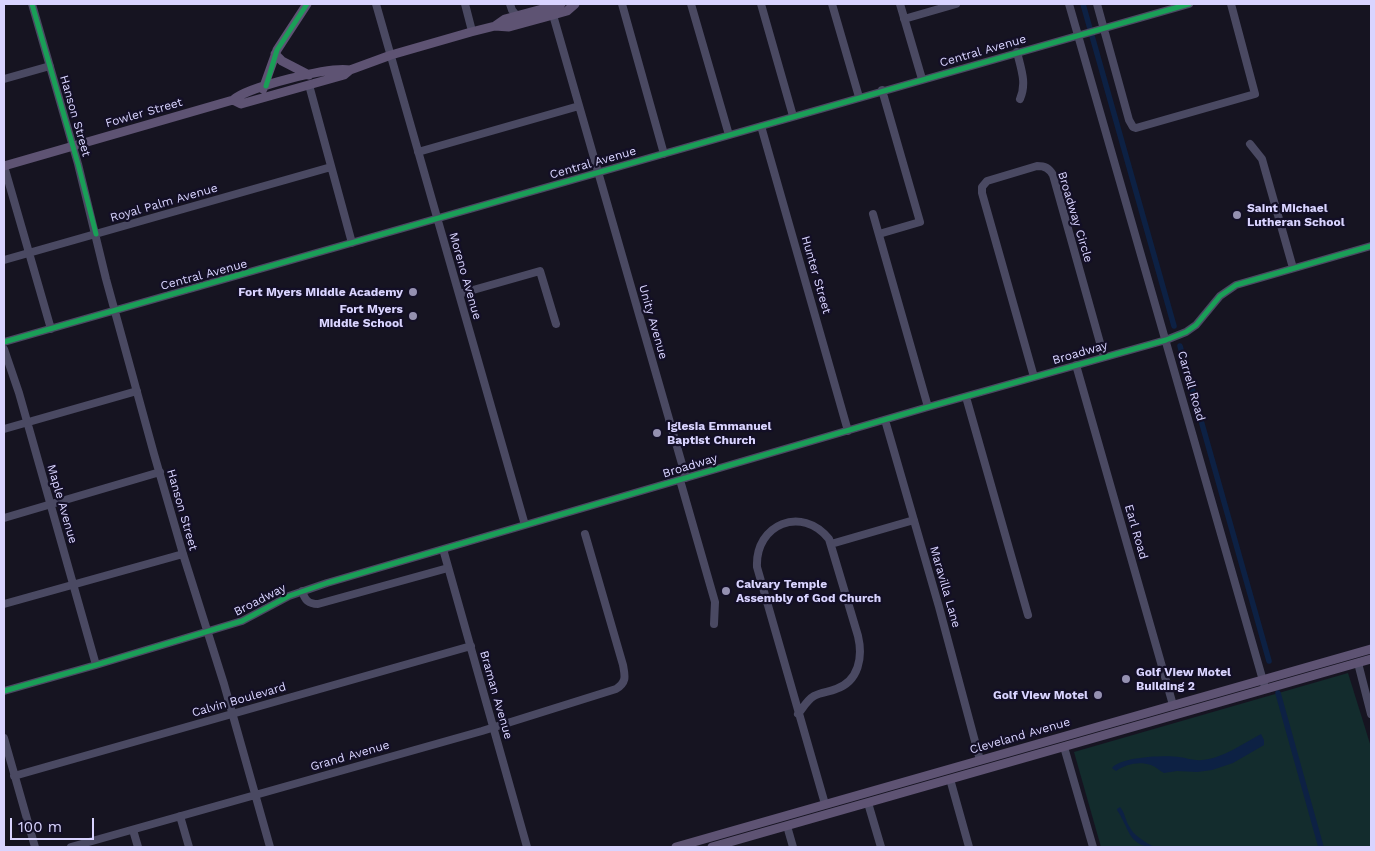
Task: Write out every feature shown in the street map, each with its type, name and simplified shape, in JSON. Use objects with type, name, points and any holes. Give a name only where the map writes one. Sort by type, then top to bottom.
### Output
[{"type":"main road","points":[[254,100],[266,86],[275,54],[307,4]]},
{"type":"main road","name":"Fowler Street","points":[[4,166],[233,100],[239,95],[266,86],[309,75],[346,69],[495,26],[506,19],[520,20],[555,9],[567,11],[575,4]]},
{"type":"main road","points":[[275,54],[289,65],[309,75]]},
{"type":"main road","name":"Fowler Street","points":[[233,100],[241,104],[344,75],[346,69]]},
{"type":"main road","name":"Cleveland Avenue","points":[[676,847],[704,844],[825,804],[1371,649]]},
{"type":"main road","name":"Cleveland Avenue","points":[[712,847],[1371,659]]},
{"type":"main road","points":[[1064,747],[1085,730]]},
{"type":"main road","points":[[955,778],[980,760]]},
{"type":"street","name":"Hanson Street","points":[[32,4],[73,146],[114,310],[183,554],[208,632],[270,847]]},
{"type":"street","name":"Moreno Avenue","points":[[376,4],[525,525]]},
{"type":"street","points":[[465,4],[472,32]]},
{"type":"street","points":[[510,4],[520,20]]},
{"type":"street","points":[[540,4],[555,9]]},
{"type":"street","points":[[622,4],[664,154]]},
{"type":"street","points":[[691,4],[729,135]]},
{"type":"street","points":[[761,4],[793,116]]},
{"type":"street","points":[[832,4],[859,98]]},
{"type":"street","points":[[900,4],[922,79]]},
{"type":"street","points":[[904,19],[956,4]]},
{"type":"street","name":"Carrell Road","points":[[1069,4],[1081,34],[1266,689]]},
{"type":"street","points":[[1097,4],[1101,29],[1130,124],[1133,127],[1140,128],[1255,94],[1231,4]]},
{"type":"street","name":"Central Avenue","points":[[4,342],[1101,29],[1171,6],[1189,4]]},
{"type":"street","name":"Unity Avenue","points":[[555,9],[579,106],[683,479],[715,602],[714,624]]},
{"type":"street","points":[[1017,52],[1024,81],[1024,89],[1020,99]]},
{"type":"street","points":[[4,79],[50,66]]},
{"type":"street","points":[[309,85],[352,243]]},
{"type":"street","points":[[879,234],[920,222],[882,90]]},
{"type":"street","points":[[418,152],[579,106]]},
{"type":"street","name":"Hunter Street","points":[[761,126],[848,431]]},
{"type":"street","points":[[1250,144],[1262,159],[1293,268]]},
{"type":"street","points":[[4,166],[51,329]]},
{"type":"street","name":"Broadway Circle","points":[[1034,377],[982,193],[982,187],[987,182],[1001,176],[1037,166],[1044,166],[1053,175],[1104,357]]},
{"type":"street","name":"Royal Palm Avenue","points":[[4,260],[331,167]]},
{"type":"street","points":[[874,214],[928,407]]},
{"type":"street","name":"Broadway","points":[[4,691],[96,666],[242,621],[278,601],[302,591],[443,548],[1166,340],[1191,328],[1201,320],[1220,296],[1236,285],[1371,246]]},
{"type":"street","points":[[459,294],[540,271],[556,324]]},
{"type":"street","name":"Maple Avenue","points":[[4,349],[27,422],[96,666]]},
{"type":"street","name":"Earl Road","points":[[1076,365],[1173,705]]},
{"type":"street","points":[[4,429],[137,391]]},
{"type":"street","points":[[966,397],[1028,615]]},
{"type":"street","name":"Maravilla Lane","points":[[886,420],[980,760]]},
{"type":"street","points":[[4,518],[160,472]]},
{"type":"street","points":[[831,544],[914,520]]},
{"type":"street","points":[[798,714],[812,696],[840,688],[850,680],[856,672],[861,656],[858,636],[831,544],[825,535],[815,527],[805,523],[794,522],[781,524],[762,541],[757,554],[758,573],[798,714],[825,804]]},
{"type":"street","name":"Grand Avenue","points":[[71,847],[87,845],[180,816],[494,727],[616,689],[623,685],[626,679],[625,674],[585,534]]},
{"type":"street","name":"Braman Avenue","points":[[443,548],[527,847]]},
{"type":"street","points":[[4,604],[183,554]]},
{"type":"street","name":"Broadway","points":[[302,591],[307,602],[318,604],[448,568]]},
{"type":"street","name":"Calvin Boulevard","points":[[14,776],[470,646]]},
{"type":"street","points":[[1358,663],[1371,714]]},
{"type":"street","points":[[4,738],[35,847]]},
{"type":"street","points":[[1064,747],[1093,847]]},
{"type":"street","points":[[955,778],[968,847]]},
{"type":"street","points":[[868,803],[881,847]]},
{"type":"street","points":[[180,816],[189,847]]},
{"type":"street","points":[[787,826],[793,847]]},
{"type":"street","points":[[133,830],[138,847]]},
{"type":"green space","points":[[1348,673],[1371,747],[1371,847],[1101,847],[1074,752]]},
{"type":"water","points":[[1261,734],[1264,745],[1233,763],[1212,770],[1164,773],[1151,765],[1142,763],[1128,765],[1116,771],[1112,768],[1124,761],[1143,758],[1172,756],[1199,760],[1210,759],[1233,750]]},
{"type":"water","points":[[1120,807],[1133,832],[1143,841],[1154,847],[1139,844],[1134,840],[1117,810]]},
{"type":"waterway","points":[[1083,4],[1174,326]]},
{"type":"waterway","points":[[1180,346],[1269,661]]},
{"type":"waterway","points":[[1278,693],[1321,847]]},
{"type":"cycle path","points":[[32,4],[96,234]]},
{"type":"cycle path","points":[[266,86],[277,50],[307,4]]},
{"type":"cycle path","points":[[4,342],[1189,4]]},
{"type":"cycle path","points":[[4,691],[242,621],[289,596],[327,583],[928,407],[1166,340],[1186,332],[1196,325],[1220,296],[1236,285],[1371,246]]},
{"type":"place","name":"Saint Michael Lutheran School","points":[[1237,215]]},
{"type":"place","name":"Fort Myers Middle Academy","points":[[413,292]]},
{"type":"place","name":"Fort Myers Middle School","points":[[413,316]]},
{"type":"place","name":"Iglesia Emmanuel Baptist Church","points":[[657,433]]},
{"type":"place","name":"Calvary Temple Assembly of God Church","points":[[726,591]]},
{"type":"place","name":"Golf View Motel Building 2","points":[[1126,679]]},
{"type":"place","name":"Golf View Motel","points":[[1098,695]]}]
